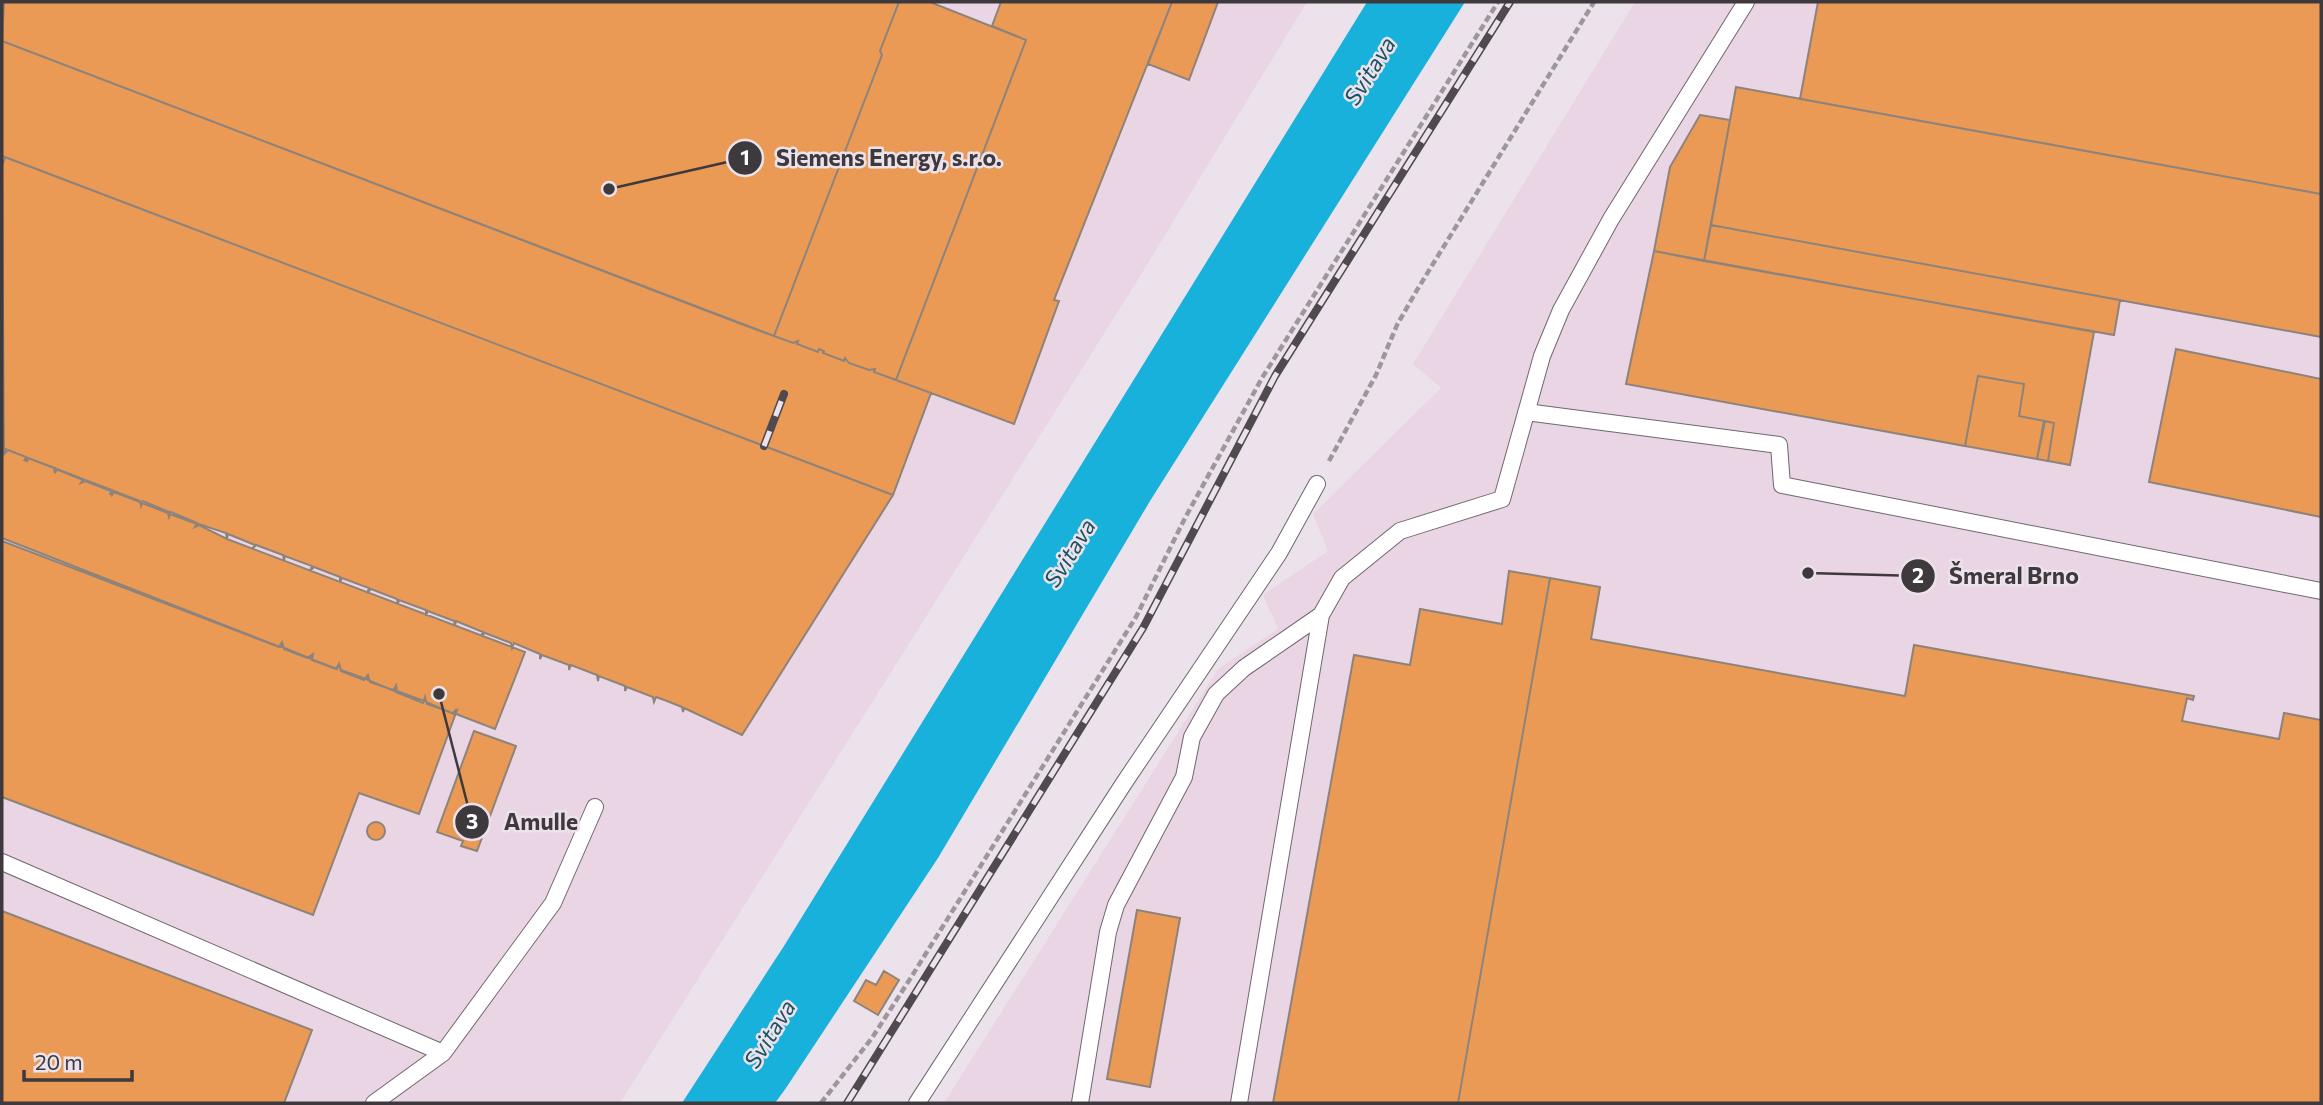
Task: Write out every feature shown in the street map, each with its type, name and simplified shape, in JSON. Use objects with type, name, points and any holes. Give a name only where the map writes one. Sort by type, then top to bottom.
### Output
[{"type":"lane","points":[[1239,1103],[1321,615],[1342,578],[1400,531],[1502,499],[1542,356],[1561,310],[1611,219],[1746,2]]},
{"type":"lane","points":[[1526,412],[1779,445],[1782,485],[2321,591]]},
{"type":"lane","points":[[917,1103],[1124,783],[1279,553],[1317,484]]},
{"type":"lane","points":[[1080,1103],[1114,914],[1184,777],[1192,737],[1216,694],[1244,668],[1321,615]]},
{"type":"lane","points":[[374,1103],[443,1053],[553,903],[595,807]]},
{"type":"lane","points":[[2,862],[443,1053]]},
{"type":"path","points":[[821,1103],[872,1038],[1129,628],[1256,388],[1498,2]]},
{"type":"path","points":[[1317,484],[1376,375],[1397,325],[1594,2]]},
{"type":"shaded area","points":[[2,2],[1307,2],[1134,286],[620,1103],[2,1103]]},
{"type":"shaded area","points":[[1635,2],[2321,2],[2321,1103],[944,1103],[1218,669],[1278,629],[1263,595],[1328,551],[1313,514],[1441,388],[1413,364]]},
{"type":"water","name":"Svitava","points":[[1367,2],[1465,2],[1150,501],[938,858],[786,1088],[775,1103],[682,1103],[784,946]]},
{"type":"building","points":[[4,2],[899,2],[880,51],[882,55],[774,336],[2,41]]},
{"type":"building","points":[[899,2],[930,2],[1026,40],[896,380],[874,372],[875,369],[869,370],[849,363],[845,358],[844,361],[819,349],[818,352],[797,344],[798,341],[793,343],[774,336],[882,55],[880,51]]},
{"type":"building","points":[[1001,2],[1172,2],[1054,300],[1059,301],[1014,424],[896,380],[1026,40],[992,26]]},
{"type":"building","points":[[1172,2],[1218,2],[1189,80],[1148,64]]},
{"type":"building","points":[[1818,2],[2321,2],[2321,194],[1800,99]]},
{"type":"building","points":[[2,41],[736,322],[793,343],[798,341],[797,344],[818,352],[819,349],[844,361],[845,358],[849,363],[869,370],[875,369],[874,372],[931,393],[893,495],[2,156]]},
{"type":"building","points":[[1736,87],[2321,194],[2321,337],[1711,225]]},
{"type":"building","points":[[1700,115],[1730,120],[1704,261],[1654,251],[1670,167]]},
{"type":"building","points":[[5,157],[893,495],[742,735],[684,708],[683,712],[682,707],[667,701],[656,697],[654,702],[653,697],[627,687],[625,691],[625,686],[599,676],[598,681],[597,675],[571,665],[569,670],[569,665],[542,655],[540,659],[540,654],[514,643],[512,648],[511,643],[485,633],[481,636],[483,632],[456,621],[455,626],[454,621],[428,611],[426,616],[426,610],[399,600],[398,604],[397,599],[371,589],[367,593],[369,588],[342,578],[340,582],[340,577],[314,567],[310,571],[312,566],[285,556],[284,561],[283,555],[256,545],[252,549],[255,545],[228,534],[227,539],[226,533],[199,524],[195,527],[197,523],[171,512],[169,517],[169,512],[143,501],[141,506],[140,501],[114,491],[112,495],[112,490],[85,480],[81,483],[83,479],[57,469],[55,473],[55,468],[28,458],[27,462],[26,457],[8,450],[4,454],[2,167]]},
{"type":"building","points":[[1711,225],[2120,300],[2114,335],[1704,261]]},
{"type":"building","points":[[1654,251],[2094,332],[2070,465],[2048,461],[2054,423],[2019,416],[2024,384],[1978,376],[1965,446],[1626,384]]},
{"type":"building","points":[[2176,349],[2321,379],[2321,517],[2149,482]]},
{"type":"building","points":[[1978,376],[2024,384],[2019,416],[2044,421],[2037,459],[1965,446]]},
{"type":"building","points":[[2045,421],[2054,423],[2048,461],[2037,459]]},
{"type":"building","points":[[2,448],[6,449],[4,454],[8,450],[26,457],[24,461],[28,458],[54,468],[55,473],[56,469],[83,480],[81,483],[85,481],[111,491],[112,495],[114,492],[140,502],[141,506],[142,503],[168,513],[169,517],[170,514],[197,524],[195,527],[199,525],[227,539],[525,652],[495,729],[456,714],[456,709],[454,714],[426,702],[425,697],[424,701],[397,691],[396,686],[394,691],[368,680],[368,675],[366,679],[341,670],[339,664],[337,669],[311,659],[313,654],[309,658],[282,647],[282,642],[280,647],[2,538]]},
{"type":"building","points":[[2,541],[279,647],[282,642],[284,649],[307,658],[313,654],[312,660],[336,669],[339,664],[341,671],[364,680],[368,675],[370,682],[393,690],[396,686],[396,692],[423,703],[425,697],[427,704],[452,713],[457,710],[419,814],[359,793],[313,915],[2,797]]},
{"type":"building","points":[[1509,571],[1550,578],[1458,1103],[1273,1103],[1354,655],[1410,665],[1420,609],[1502,624]]},
{"type":"building","points":[[1550,578],[1600,587],[1591,639],[1905,696],[1914,645],[2194,696],[2193,700],[2187,698],[2182,721],[2279,739],[2284,713],[2321,720],[2321,1103],[1458,1103]]},
{"type":"building","points":[[474,731],[516,746],[477,851],[461,846],[463,841],[437,832]]},
{"type":"building","points":[[376,822],[382,825],[385,831],[382,837],[376,840],[370,837],[367,831],[370,825]]},
{"type":"building","points":[[1137,910],[1180,918],[1150,1087],[1107,1079]]},
{"type":"building","points":[[2,911],[312,1030],[284,1103],[2,1103]]},
{"type":"building","points":[[884,971],[899,980],[878,1015],[854,1001],[866,980],[876,985]]},
{"type":"railway","points":[[847,1103],[1143,628],[1275,376],[1510,2]]},
{"type":"railway","points":[[764,446],[784,394]]},
{"type":"place","name":"Siemens Energy, s.r.o.","points":[[609,189]]},
{"type":"place","name":"Šmeral Brno","points":[[1808,573]]},
{"type":"place","name":"Amulle","points":[[439,694]]}]
